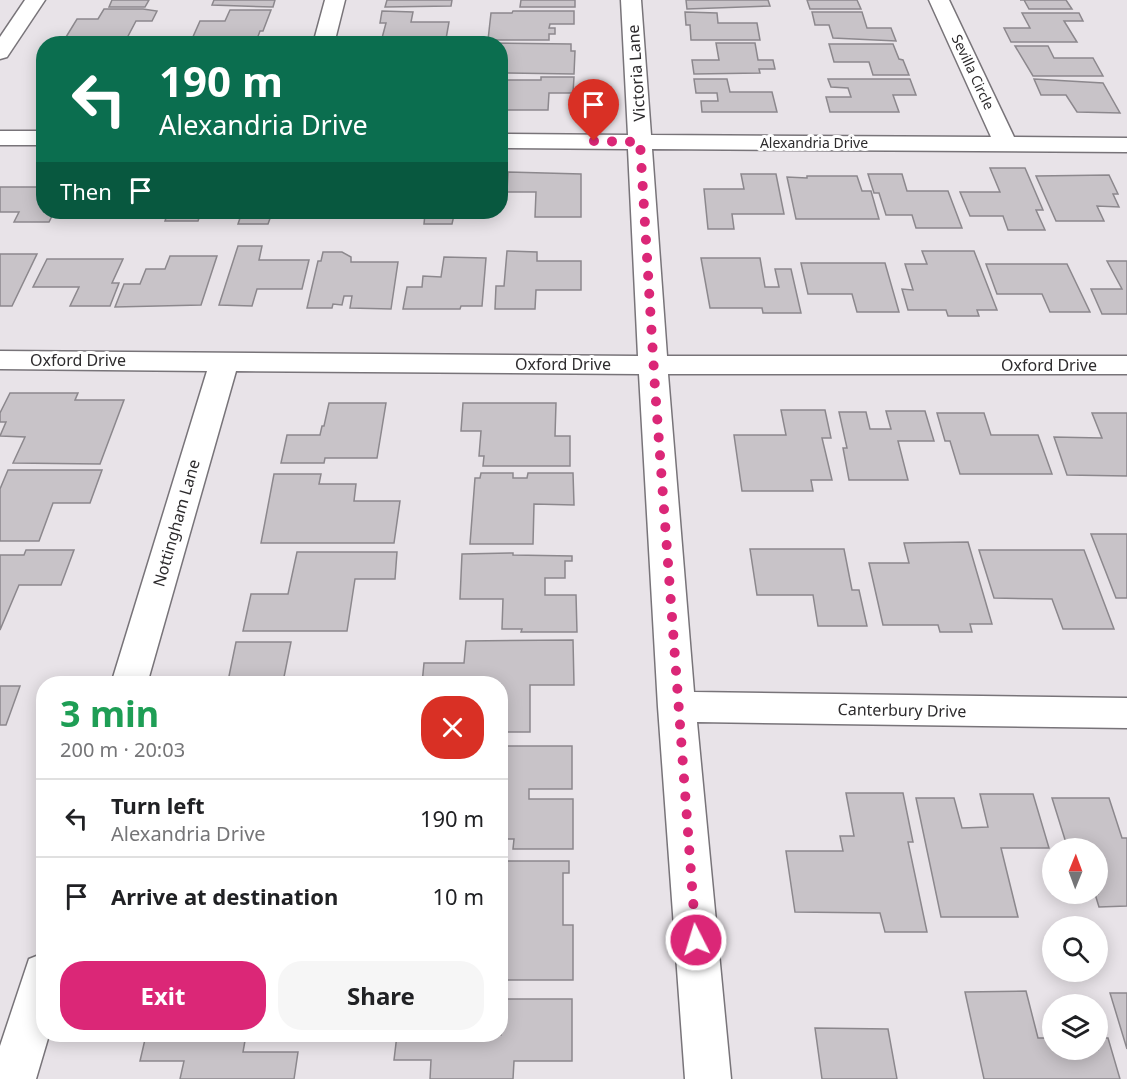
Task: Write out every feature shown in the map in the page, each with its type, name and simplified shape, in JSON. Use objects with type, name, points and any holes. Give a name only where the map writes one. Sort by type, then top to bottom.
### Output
[{"type":"street","points":[[0,53],[35,0]]},
{"type":"street","points":[[325,36],[335,0]]},
{"type":"street","name":"Victoria Lane","points":[[631,0],[677,707],[708,1079]]},
{"type":"street","name":"Sevilla Circle","points":[[939,0],[1006,144]]},
{"type":"street","points":[[0,138],[36,138]]},
{"type":"street","name":"Alexandria Drive","points":[[508,141],[1127,145]]},
{"type":"street","name":"Oxford Drive","points":[[0,360],[653,365],[1127,365]]},
{"type":"street","name":"Nottingham Lane","points":[[131,676],[224,362]]},
{"type":"street","name":"Canterbury Drive","points":[[677,707],[1127,713]]},
{"type":"street","points":[[13,1079],[36,1001]]},
{"type":"building","points":[[112,0],[149,0],[145,7],[109,7]]},
{"type":"building","points":[[214,0],[275,0],[273,7],[212,5]]},
{"type":"building","points":[[387,0],[452,0],[451,6],[385,7]]},
{"type":"building","points":[[521,0],[575,0],[575,7],[520,7]]},
{"type":"building","points":[[686,0],[768,0],[770,6],[687,9]]},
{"type":"building","points":[[807,0],[857,0],[861,9],[810,9]]},
{"type":"building","points":[[1024,0],[1066,0],[1072,9],[1029,9]]},
{"type":"building","points":[[104,9],[157,11],[152,21],[136,21],[128,36],[67,36],[77,19],[98,19]]},
{"type":"building","points":[[230,10],[271,10],[263,31],[260,31],[258,36],[193,36],[200,21],[225,21]]},
{"type":"building","points":[[382,11],[413,12],[411,22],[449,22],[447,36],[383,36],[386,23],[380,23]]},
{"type":"building","points":[[513,11],[574,11],[574,24],[550,24],[549,28],[555,28],[555,34],[549,34],[549,40],[508,40],[508,36],[488,36],[491,13],[512,13]]},
{"type":"building","points":[[685,12],[717,13],[718,23],[757,23],[760,40],[691,40],[690,25],[686,25]]},
{"type":"building","points":[[812,12],[862,12],[867,28],[891,28],[896,41],[833,38],[829,25],[815,25]]},
{"type":"building","points":[[1022,13],[1079,13],[1083,21],[1064,21],[1077,42],[1011,42],[1004,28],[1030,28]]},
{"type":"building","points":[[508,43],[571,44],[571,51],[575,51],[574,74],[508,73]]},
{"type":"building","points":[[716,43],[755,43],[758,60],[773,60],[775,69],[759,69],[760,73],[694,74],[692,60],[719,60]]},
{"type":"building","points":[[829,44],[893,44],[909,75],[873,75],[869,62],[834,62]]},
{"type":"building","points":[[1015,46],[1048,46],[1054,58],[1093,58],[1103,76],[1033,76]]},
{"type":"building","points":[[541,77],[574,77],[573,93],[549,93],[548,110],[508,110],[508,80],[541,80]]},
{"type":"building","points":[[694,79],[727,79],[730,92],[772,92],[777,112],[702,112],[701,101],[718,101],[717,93],[696,93]]},
{"type":"building","points":[[828,79],[910,79],[916,95],[893,95],[899,112],[830,112],[826,97],[851,97],[848,88],[831,87]]},
{"type":"building","points":[[1034,79],[1103,83],[1120,113],[1077,112],[1066,95],[1041,95]]},
{"type":"building","points":[[990,168],[1025,168],[1043,210],[1036,210],[1045,230],[1008,230],[1003,216],[970,216],[960,192],[1000,192]]},
{"type":"building","points":[[508,172],[581,174],[581,217],[535,217],[536,192],[508,192]]},
{"type":"building","points":[[741,174],[776,174],[784,214],[732,214],[734,229],[708,229],[704,189],[744,189]]},
{"type":"building","points":[[868,174],[902,174],[907,191],[948,191],[962,228],[916,228],[912,215],[886,215],[879,193],[874,193]]},
{"type":"building","points":[[1109,175],[1118,194],[1113,194],[1119,207],[1097,206],[1104,221],[1056,221],[1036,176]]},
{"type":"building","points":[[807,176],[857,176],[862,191],[871,191],[879,219],[796,219],[787,177],[807,178]]},
{"type":"building","points":[[0,187],[36,187],[36,219],[50,219],[49,222],[14,222],[19,212],[0,212]]},
{"type":"building","points":[[166,219],[199,219],[198,221],[165,221]]},
{"type":"building","points":[[240,219],[270,219],[268,224],[238,224]]},
{"type":"building","points":[[424,219],[453,219],[452,224],[424,224]]},
{"type":"building","points":[[238,246],[262,246],[259,260],[309,260],[302,289],[257,289],[252,306],[219,305]]},
{"type":"building","points":[[507,251],[537,252],[537,261],[581,261],[581,290],[536,290],[535,309],[495,309],[496,286],[504,286]]},
{"type":"building","points":[[922,251],[974,251],[997,310],[977,310],[979,316],[948,316],[946,310],[908,310],[902,289],[913,290],[905,264],[927,264]]},
{"type":"building","points":[[323,252],[342,252],[351,257],[351,262],[398,262],[391,309],[350,308],[352,296],[344,296],[342,305],[333,304],[332,308],[307,308],[318,261],[321,261]]},
{"type":"building","points":[[0,254],[37,254],[12,306],[0,306]]},
{"type":"building","points":[[170,256],[217,256],[201,305],[115,307],[124,284],[140,284],[146,269],[165,269]]},
{"type":"building","points":[[444,257],[486,258],[482,306],[461,306],[460,309],[403,309],[407,287],[422,287],[423,276],[441,277]]},
{"type":"building","points":[[701,258],[760,258],[765,287],[779,287],[775,269],[791,269],[801,313],[763,313],[762,308],[710,308]]},
{"type":"building","points":[[47,259],[123,259],[112,283],[119,283],[110,306],[70,306],[79,287],[33,287]]},
{"type":"building","points":[[1107,261],[1127,261],[1127,314],[1102,314],[1091,289],[1122,289]]},
{"type":"building","points":[[801,263],[885,263],[899,312],[857,312],[852,294],[808,294]]},
{"type":"building","points":[[986,264],[1067,264],[1090,312],[1050,312],[1042,294],[997,294]]},
{"type":"building","points":[[10,393],[78,393],[75,400],[124,400],[100,464],[13,463],[25,437],[0,436],[6,422],[0,422],[0,413]]},
{"type":"building","points":[[329,403],[386,403],[377,458],[325,458],[324,463],[281,463],[287,435],[320,435]]},
{"type":"building","points":[[463,403],[556,403],[555,436],[570,436],[570,466],[483,466],[484,456],[479,456],[481,431],[461,431]]},
{"type":"building","points":[[781,410],[825,410],[831,438],[822,438],[832,480],[811,480],[813,491],[742,491],[734,435],[786,435]]},
{"type":"building","points":[[886,411],[925,411],[934,441],[898,441],[908,480],[849,480],[843,448],[847,448],[839,412],[866,412],[870,429],[891,429]]},
{"type":"building","points":[[937,413],[984,413],[991,435],[1038,435],[1052,474],[960,474],[950,441],[945,441]]},
{"type":"building","points":[[1092,413],[1127,413],[1127,476],[1067,475],[1054,437],[1102,438]]},
{"type":"building","points":[[8,470],[102,470],[90,503],[53,503],[39,541],[0,541],[0,489]]},
{"type":"building","points":[[481,473],[513,473],[513,478],[527,478],[528,473],[573,473],[574,505],[534,504],[533,544],[470,544],[475,478],[480,478]]},
{"type":"building","points":[[274,474],[321,474],[319,484],[356,484],[354,501],[400,501],[394,543],[261,543]]},
{"type":"building","points":[[1091,534],[1127,534],[1127,598],[1116,598]]},
{"type":"building","points":[[968,542],[992,624],[970,624],[972,632],[940,632],[938,625],[883,625],[869,563],[909,563],[904,543]]},
{"type":"building","points":[[750,549],[844,549],[852,590],[859,590],[867,626],[818,626],[813,595],[757,595]]},
{"type":"building","points":[[26,550],[74,550],[61,585],[19,585],[0,630],[0,555],[24,555]]},
{"type":"building","points":[[979,550],[1084,550],[1114,629],[1063,629],[1052,599],[994,598]]},
{"type":"building","points":[[297,552],[397,552],[395,579],[355,579],[347,631],[243,631],[251,594],[288,594]]},
{"type":"building","points":[[513,553],[513,555],[572,556],[572,561],[565,561],[565,578],[545,578],[545,595],[576,595],[577,632],[521,632],[522,629],[502,629],[503,599],[460,599],[462,554]]},
{"type":"building","points":[[573,640],[574,685],[530,685],[530,732],[508,732],[508,676],[423,676],[424,663],[464,663],[466,641]]},
{"type":"building","points":[[236,642],[291,642],[284,676],[229,676]]},
{"type":"building","points":[[0,686],[20,686],[6,725],[0,725]]},
{"type":"building","points":[[508,746],[572,746],[572,789],[529,789],[529,799],[573,799],[573,849],[513,849],[514,839],[508,839]]},
{"type":"building","points":[[846,793],[903,793],[913,842],[908,842],[927,932],[885,932],[880,913],[795,912],[786,851],[843,851],[840,836],[854,836]]},
{"type":"building","points":[[980,794],[1033,794],[1046,838],[1042,838],[1042,848],[1001,848],[1018,917],[941,917],[916,798],[954,798],[962,828],[988,827]]},
{"type":"building","points":[[1052,798],[1109,798],[1122,838],[1127,838],[1127,906],[1099,907],[1098,904],[1108,904],[1108,838],[1064,838]]},
{"type":"building","points":[[508,861],[569,861],[569,873],[563,873],[563,925],[573,925],[573,980],[508,980]]},
{"type":"building","points":[[1026,991],[1038,1038],[1042,1038],[1042,1060],[1108,1060],[1108,1038],[1120,1079],[984,1079],[965,992]]},
{"type":"building","points":[[1110,993],[1127,993],[1127,1049]]},
{"type":"building","points":[[508,999],[572,999],[572,1061],[514,1061],[513,1079],[430,1079],[431,1060],[394,1060],[396,1042],[508,1042]]},
{"type":"building","points":[[815,1028],[888,1029],[897,1079],[822,1079]]},
{"type":"building","points":[[144,1042],[245,1042],[243,1052],[298,1052],[294,1079],[180,1079],[184,1061],[140,1061]]},
{"type":"route","points":[[594,141],[640,142],[677,707],[696,940]]}]
